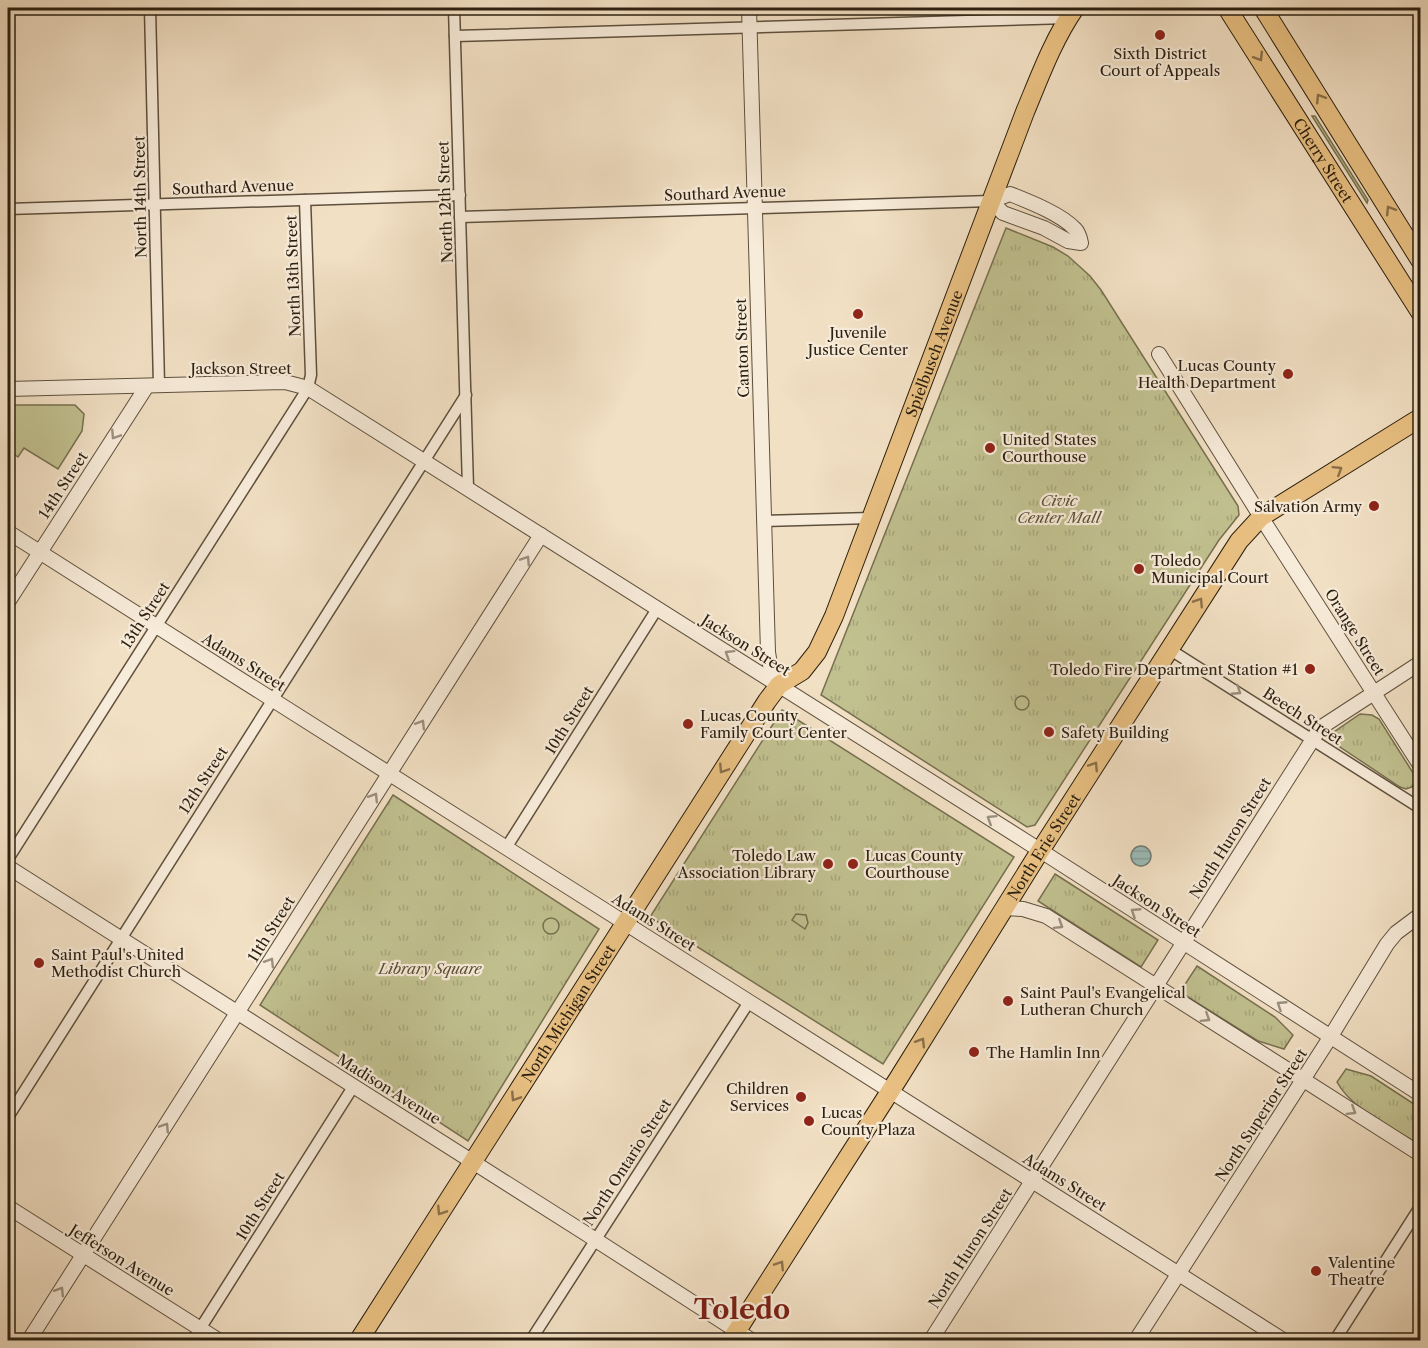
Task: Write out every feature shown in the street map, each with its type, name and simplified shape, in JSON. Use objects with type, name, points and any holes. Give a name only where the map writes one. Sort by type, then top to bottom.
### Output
[{"type":"main road","name":"Cherry Street","points":[[1227,8],[1420,312]]},
{"type":"main road","name":"Cherry Street","points":[[1263,8],[1420,260]]},
{"type":"main road","name":"Spielbusch Avenue","points":[[779,685],[802,671],[817,652],[827,632],[1025,112],[1052,47],[1071,13]]},
{"type":"main road","name":"North Erie Street","points":[[740,1338],[1004,908],[1239,541],[1262,517],[1420,418]]},
{"type":"main road","name":"North Michigan Street","points":[[359,1341],[779,685]]},
{"type":"street","name":"North 14th Street","points":[[150,8],[156,204],[153,386]]},
{"type":"street","name":"North 12th Street","points":[[454,8],[468,488]]},
{"type":"street","name":"Canton Street","points":[[749,8],[768,660],[779,685]]},
{"type":"street","points":[[455,36],[749,28],[1071,13]]},
{"type":"street","points":[[1010,194],[1024,200],[1078,231],[1081,243],[1068,241],[1044,228],[1003,213],[991,201],[1010,194]]},
{"type":"street","name":"Southard Avenue","points":[[8,209],[460,195]]},
{"type":"street","name":"North 13th Street","points":[[306,200],[311,375],[308,388]]},
{"type":"street","name":"Southard Avenue","points":[[460,217],[991,201]]},
{"type":"street","name":"Orange Street","points":[[1159,354],[1420,765]]},
{"type":"street","name":"Jackson Street","points":[[8,389],[285,382],[308,388],[1420,1094]]},
{"type":"street","name":"14th Street","points":[[8,602],[39,552],[153,386]]},
{"type":"street","name":"13th Street","points":[[8,859],[308,388]]},
{"type":"street","points":[[423,460],[465,395]]},
{"type":"street","name":"12th Street","points":[[8,1117],[423,460]]},
{"type":"street","points":[[763,521],[871,518]]},
{"type":"street","name":"Adams Street","points":[[8,532],[1283,1341]]},
{"type":"street","name":"11th Street","points":[[29,1341],[541,535]]},
{"type":"street","name":"10th Street","points":[[506,848],[657,609]]},
{"type":"street","name":"Beech Street","points":[[1169,649],[1420,808]]},
{"type":"street","name":"North Huron Street","points":[[931,1341],[1312,740],[1325,723],[1420,663]]},
{"type":"street","name":"Madison Avenue","points":[[8,867],[595,1239],[740,1338]]},
{"type":"street","points":[[1004,908],[1023,909],[1046,916],[1420,1154]]},
{"type":"street","name":"North Superior Street","points":[[1136,1341],[1331,1036],[1387,944],[1396,933],[1420,915]]},
{"type":"street","name":"North Ontario Street","points":[[531,1341],[749,1002]]},
{"type":"street","name":"10th Street","points":[[196,1335],[353,1087]]},
{"type":"street","name":"Jefferson Avenue","points":[[8,1207],[83,1255],[196,1335],[218,1341]]},
{"type":"street","points":[[1335,1341],[1420,1207]]},
{"type":"green space","points":[[1312,116],[1315,116],[1368,200],[1367,203]]},
{"type":"green space","name":"Civic Center Mall","points":[[1006,228],[1053,247],[1068,256],[1090,276],[1238,506],[1239,515],[1219,540],[1035,825],[1027,827],[821,695]]},
{"type":"green space","points":[[8,405],[75,405],[84,414],[82,431],[58,469],[24,448],[18,457],[8,450]]},
{"type":"green space","points":[[1019,696],[1025,696],[1029,703],[1025,710],[1019,710],[1015,706],[1015,700]]},
{"type":"green space","points":[[782,710],[1014,857],[883,1064],[650,917]]},
{"type":"green space","points":[[1360,714],[1372,715],[1379,719],[1415,776],[1412,787],[1406,789],[1400,787],[1340,747],[1334,737],[1334,732]]},
{"type":"green space","name":"Library Square","points":[[393,795],[599,929],[468,1141],[260,1005]]},
{"type":"green space","points":[[1055,874],[1158,940],[1141,967],[1038,901]]},
{"type":"green space","points":[[796,914],[806,915],[808,923],[805,929],[792,920]]},
{"type":"green space","points":[[548,918],[554,918],[559,926],[557,932],[548,934],[543,929],[543,923]]},
{"type":"green space","points":[[1197,966],[1275,1017],[1293,1035],[1284,1049],[1258,1041],[1180,992]]},
{"type":"green space","points":[[1346,1069],[1371,1076],[1420,1108],[1420,1145],[1374,1118],[1352,1101],[1337,1082]]},
{"type":"water","points":[[1141,846],[1148,849],[1151,856],[1148,863],[1141,866],[1134,863],[1131,856],[1134,849]]},
{"type":"place","name":"Sixth District Court of Appeals","points":[[1160,35]]},
{"type":"place","name":"Juvenile Justice Center","points":[[858,314]]},
{"type":"place","name":"Lucas County Health Department","points":[[1288,374]]},
{"type":"place","name":"United States Courthouse","points":[[990,448]]},
{"type":"place","name":"Salvation Army","points":[[1374,506]]},
{"type":"place","name":"Toledo Municipal Court","points":[[1139,569]]},
{"type":"place","name":"Toledo Fire Department Station #1","points":[[1310,669]]},
{"type":"place","name":"Lucas County Family Court Center","points":[[688,724]]},
{"type":"place","name":"Safety Building","points":[[1049,732]]},
{"type":"place","name":"Toledo Law Association Library","points":[[828,864]]},
{"type":"place","name":"Lucas County Courthouse","points":[[853,864]]},
{"type":"place","name":"Saint Paul's United Methodist Church","points":[[39,963]]},
{"type":"place","name":"Saint Paul's Evangelical Lutheran Church","points":[[1008,1001]]},
{"type":"place","name":"The Hamlin Inn","points":[[974,1052]]},
{"type":"place","name":"Children Services","points":[[801,1097]]},
{"type":"place","name":"Lucas County Plaza","points":[[809,1121]]},
{"type":"place","name":"Valentine Theatre","points":[[1316,1271]]},
{"type":"district","name":"Toledo","points":[[742,1309]]}]
